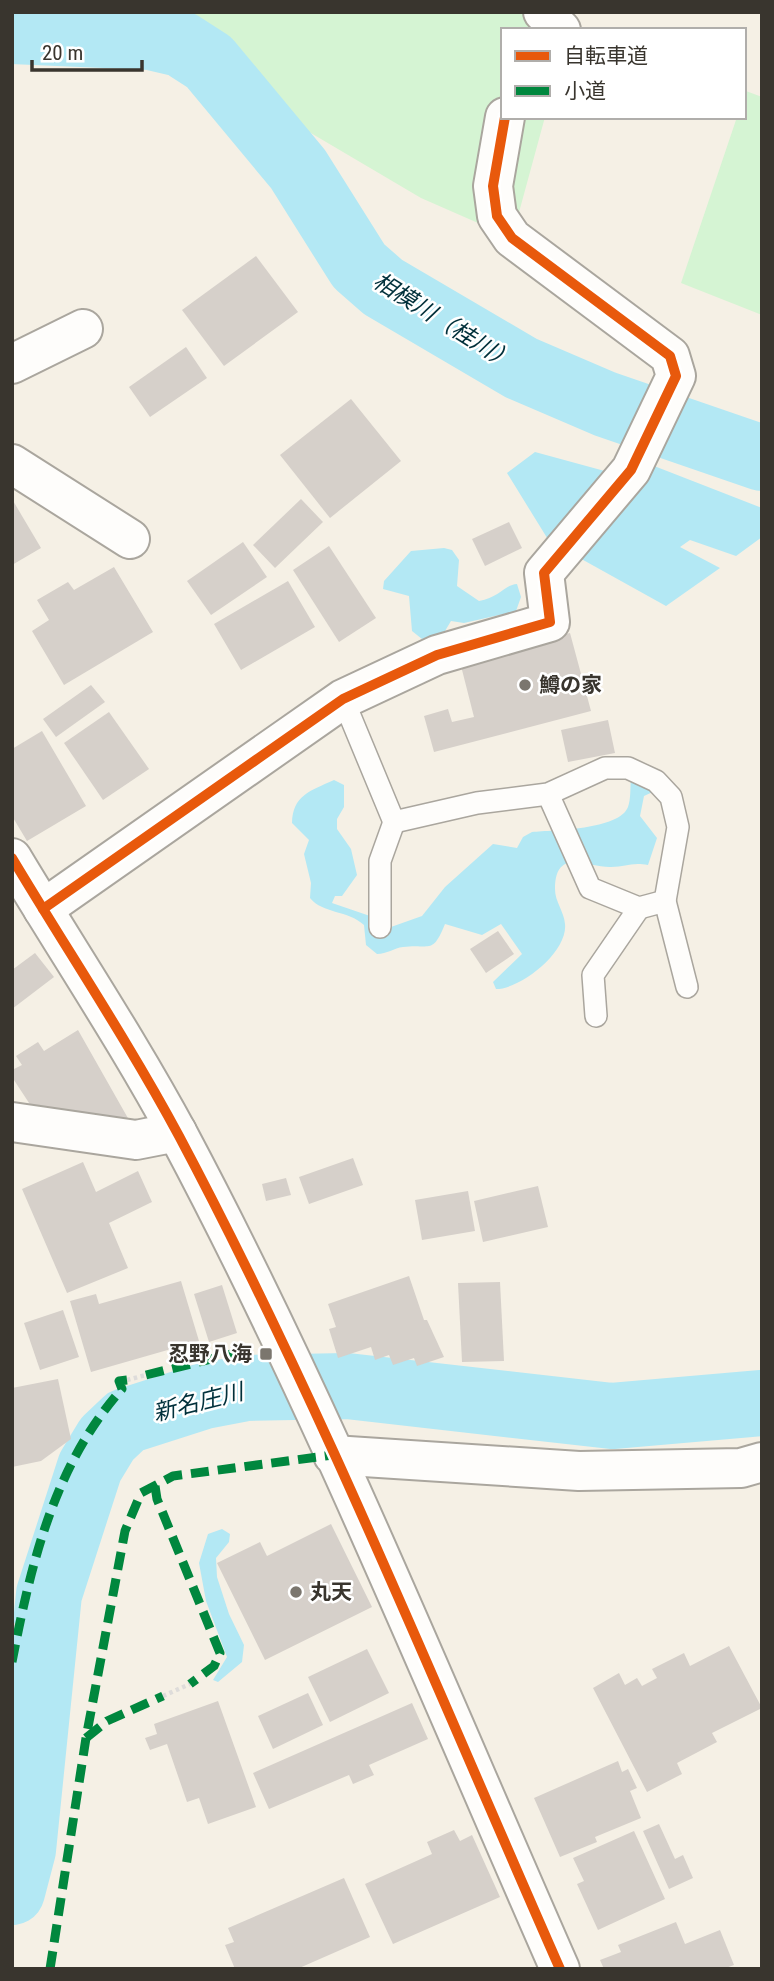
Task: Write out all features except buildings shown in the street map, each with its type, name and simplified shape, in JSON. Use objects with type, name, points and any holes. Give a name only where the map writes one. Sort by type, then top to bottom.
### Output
[{"type":"street","points":[[543,12],[559,28]]},
{"type":"street","points":[[43,909],[343,699],[437,655],[550,622],[544,573],[631,470],[676,376],[670,355],[512,238],[497,216],[493,186],[505,119]]},
{"type":"street","points":[[12,364],[83,329]]},
{"type":"street","points":[[12,464],[130,539]]},
{"type":"street","points":[[12,858],[177,1132],[331,1449],[560,1969]]},
{"type":"street","points":[[12,1122],[136,1140],[177,1132]]},
{"type":"street","points":[[331,1449],[579,1471],[741,1468],[762,1462]]},
{"type":"lane","points":[[343,699],[394,822],[380,862],[380,928]]},
{"type":"lane","points":[[394,822],[477,803],[548,794],[605,768],[628,768],[656,781],[671,797],[678,827],[665,901],[687,987]]},
{"type":"lane","points":[[548,794],[590,888],[639,908],[665,901]]},
{"type":"lane","points":[[596,1016],[593,975],[639,908]]},
{"type":"path","points":[[127,1380],[146,1375]]},
{"type":"path","points":[[12,1625],[19,1626]]},
{"type":"path","points":[[163,1696],[190,1684]]},
{"type":"green space","points":[[106,12],[573,12],[569,28],[501,28],[501,119],[544,119],[512,238],[421,198]]},
{"type":"green space","points":[[746,91],[762,97],[762,315],[681,283],[736,119],[746,119]]},
{"type":"water","points":[[535,452],[634,479],[649,464],[762,508],[762,537],[736,556],[690,540],[680,547],[720,568],[666,606],[549,541],[507,473]]},
{"type":"water","points":[[444,548],[452,550],[459,560],[457,586],[479,601],[517,584],[521,597],[516,611],[464,623],[451,621],[445,631],[422,639],[412,631],[409,596],[383,589],[384,581],[411,551]]},
{"type":"water","points":[[631,779],[657,790],[644,796],[640,816],[657,838],[648,865],[611,867],[575,862],[567,863],[561,868],[555,889],[565,924],[564,935],[551,957],[518,983],[496,989],[493,982],[522,954],[501,924],[482,935],[445,924],[437,941],[429,946],[403,947],[377,954],[366,945],[364,925],[351,917],[322,907],[310,898],[311,883],[304,854],[309,840],[292,823],[293,814],[304,795],[334,780],[344,785],[344,807],[337,819],[337,829],[351,849],[357,875],[342,896],[335,896],[332,903],[370,916],[374,934],[381,938],[389,934],[391,927],[422,916],[445,887],[493,844],[517,848],[523,837],[532,832],[584,827],[622,815],[629,804]]},
{"type":"water","points":[[222,1529],[230,1534],[229,1542],[216,1558],[217,1577],[229,1614],[244,1645],[242,1662],[218,1682],[213,1680],[227,1657],[206,1601],[199,1563],[208,1534]]},
{"type":"waterway","name":"相模川（桂川）","points":[[12,31],[151,37],[181,44],[209,62],[298,169],[359,266],[383,287],[521,368],[605,404],[762,458]]},
{"type":"waterway","name":"新名庄川","points":[[12,1892],[23,1850],[49,1594],[90,1467],[107,1439],[126,1421],[204,1396],[246,1388],[347,1386],[612,1416],[762,1403]]},
{"type":"marked path","points":[[146,1375],[248,1350]]},
{"type":"marked path","points":[[12,1662],[37,1553],[62,1483],[79,1450],[122,1389],[119,1381],[127,1380]]},
{"type":"marked path","points":[[50,1969],[86,1738],[125,1531],[141,1493],[173,1476],[333,1455]]},
{"type":"marked path","points":[[155,1486],[157,1499],[220,1653],[214,1666],[190,1684]]},
{"type":"marked path","points":[[86,1738],[107,1721],[163,1696]]},
{"type":"cycle path","points":[[43,909],[343,699],[437,655],[550,622],[544,573],[631,470],[676,376],[670,356],[512,238],[497,216],[493,186],[505,119]]},
{"type":"cycle path","points":[[12,858],[179,1136],[282,1340],[377,1549],[560,1969]]},
{"type":"place","name":"鱒の家","points":[[525,685]]},
{"type":"place","name":"忍野八海","points":[[266,1354]]},
{"type":"place","name":"丸天","points":[[296,1592]]}]
